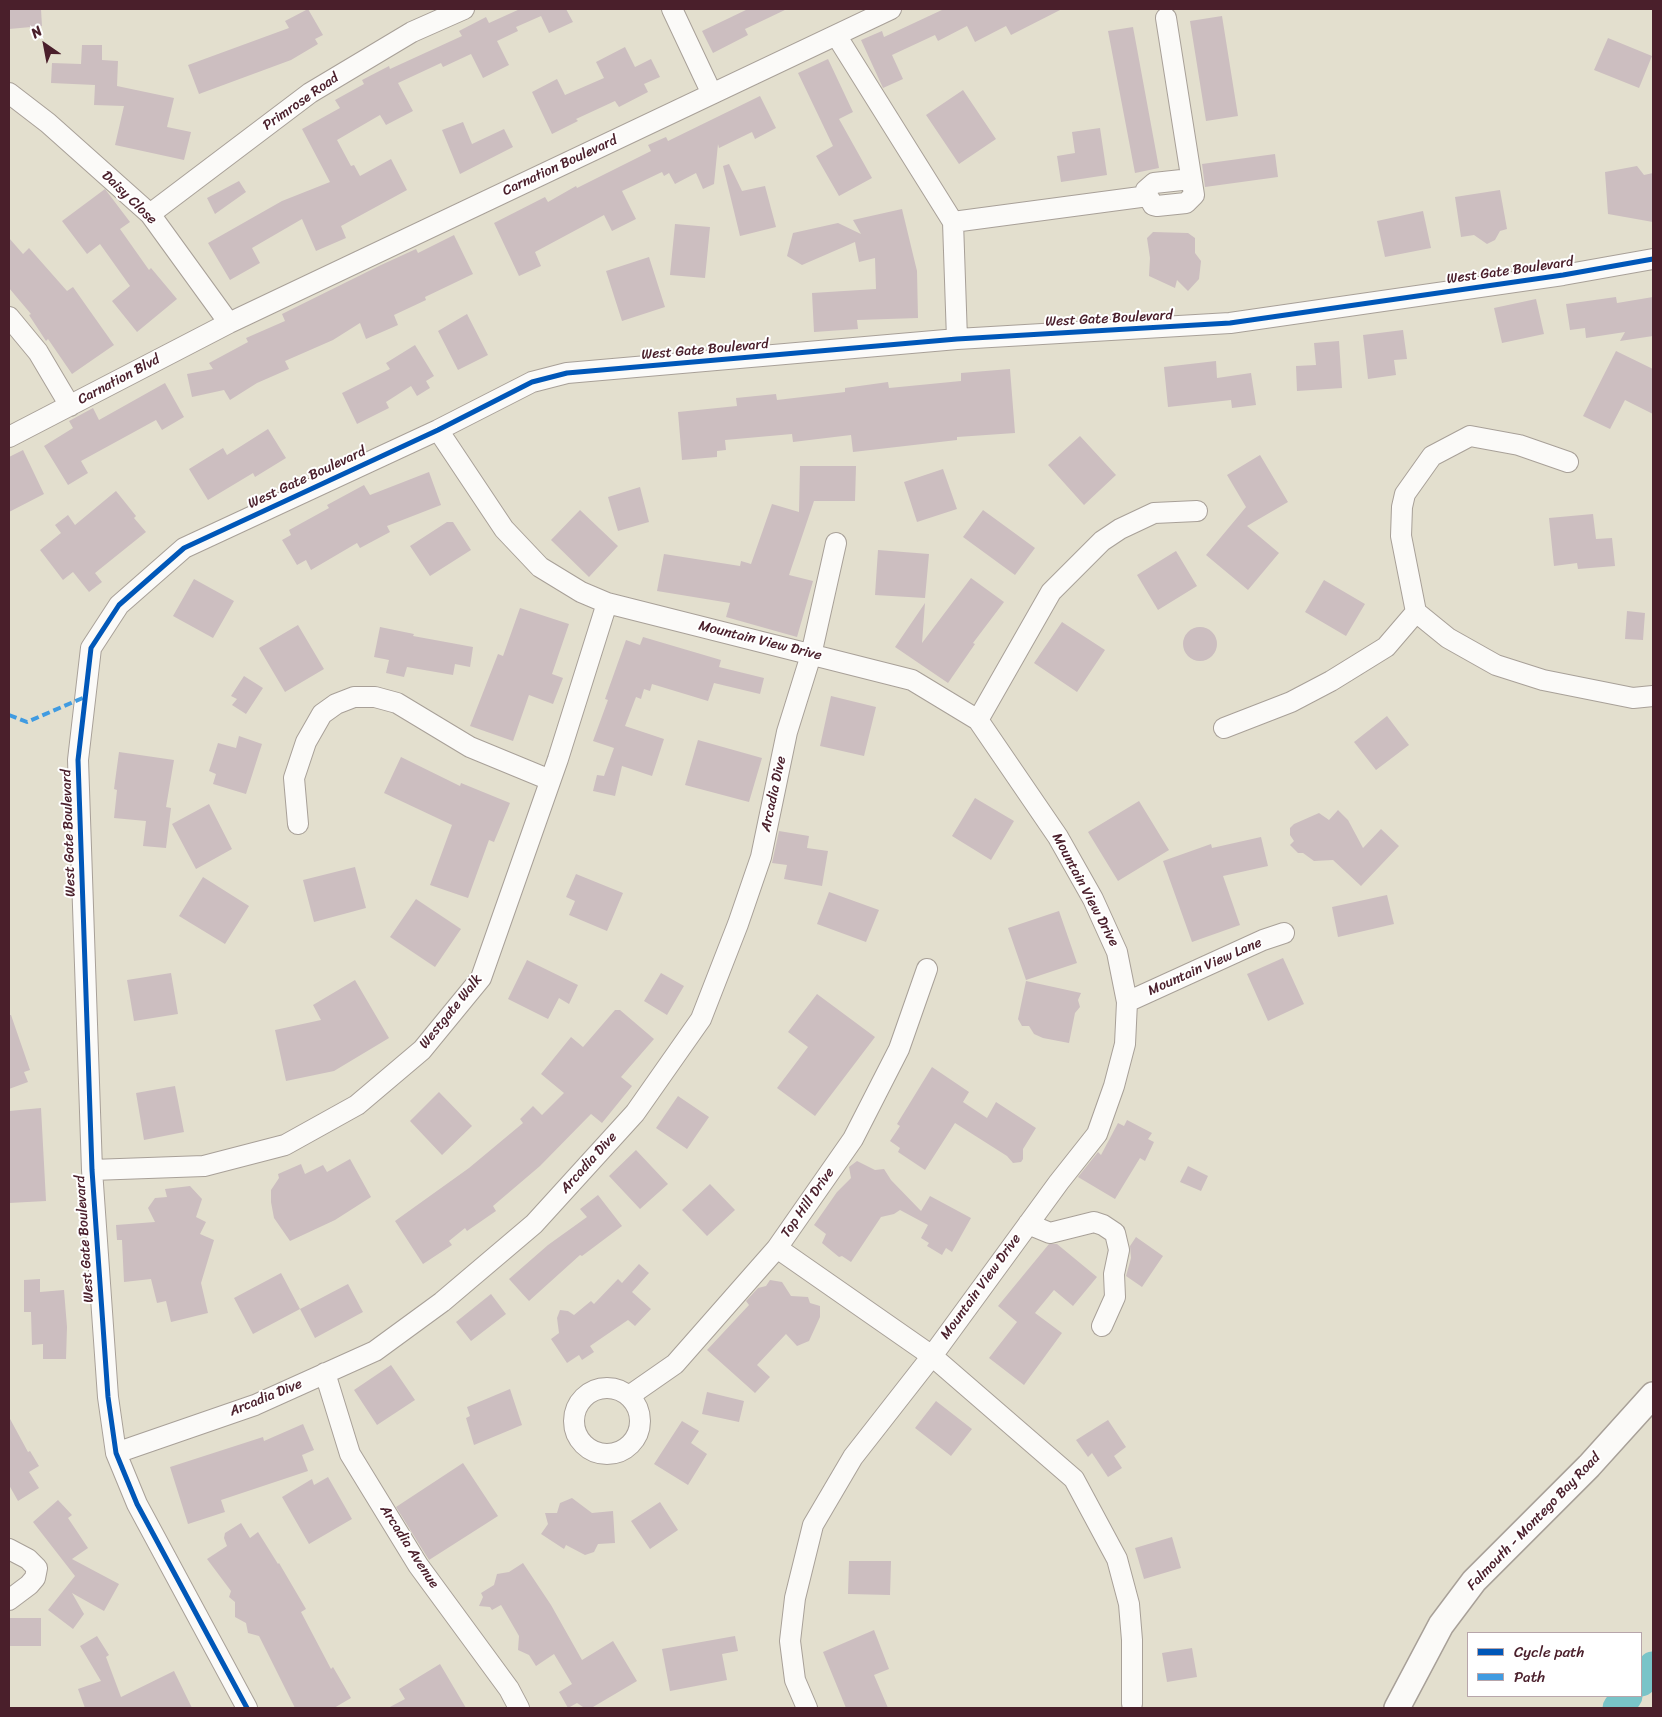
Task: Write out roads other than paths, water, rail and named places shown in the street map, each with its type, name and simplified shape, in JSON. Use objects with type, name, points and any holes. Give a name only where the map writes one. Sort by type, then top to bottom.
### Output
[{"type":"main road","name":"Falmouth - Montego Bay Road","points":[[1397,1708],[1441,1625],[1474,1581],[1589,1466],[1653,1395]]},
{"type":"street","name":"Primrose Road","points":[[150,214],[310,93],[412,32],[464,9]]},
{"type":"street","points":[[672,9],[712,94]]},
{"type":"street","name":"Carnation Boulevard","points":[[229,323],[891,9]]},
{"type":"street","points":[[953,222],[1148,196],[1146,190],[1154,183],[1191,178],[1166,18]]},
{"type":"street","points":[[836,35],[953,222],[957,339]]},
{"type":"street","name":"Daisy Close","points":[[9,93],[48,124],[150,214],[229,323]]},
{"type":"street","name":"West Gate Boulevard","points":[[242,1706],[137,1504],[116,1453],[107,1388],[92,1170],[78,760],[91,648],[119,605],[184,548],[438,430],[532,382],[567,374],[957,339],[1230,323],[1554,277],[1653,259]]},
{"type":"street","points":[[9,317],[38,352],[70,406]]},
{"type":"street","name":"Carnation Blvd","points":[[9,437],[229,323]]},
{"type":"street","name":"Mountain View Drive","points":[[438,430],[504,529],[540,567],[580,592],[607,603],[912,680],[978,720],[1058,837],[1093,899],[1117,952],[1127,1002],[1125,1044],[1114,1086],[1098,1134],[1028,1224],[932,1356],[853,1457],[813,1525],[795,1598],[790,1640],[795,1680],[807,1708]]},
{"type":"street","points":[[1568,462],[1519,445],[1470,436],[1432,456],[1405,494],[1402,507],[1401,536],[1416,612],[1448,638],[1496,665],[1543,680],[1633,698],[1653,696]]},
{"type":"street","points":[[978,720],[1051,592],[1102,541],[1120,529],[1154,513],[1197,511]]},
{"type":"street","name":"Arcadia Dive","points":[[116,1453],[255,1405],[382,1346],[442,1302],[534,1224],[635,1113],[701,1019],[738,924],[761,857],[787,732],[811,655],[836,543]]},
{"type":"street","name":"Westgate Walk","points":[[92,1170],[204,1166],[285,1146],[358,1105],[422,1050],[481,978],[550,780],[607,603]]},
{"type":"street","points":[[1224,728],[1291,702],[1331,681],[1386,647],[1416,612]]},
{"type":"street","points":[[298,824],[294,778],[306,742],[322,714],[336,704],[354,697],[375,697],[397,703],[470,747],[550,780]]},
{"type":"street","name":"Mountain View Lane","points":[[1127,1002],[1262,940],[1284,933]]},
{"type":"street","name":"Top Hill Drive","points":[[629,1396],[675,1364],[777,1248],[853,1139],[899,1049],[927,969]]},
{"type":"street","points":[[1028,1224],[1050,1233],[1094,1222],[1103,1224],[1115,1233],[1119,1250],[1114,1274],[1115,1297],[1102,1326]]},
{"type":"street","points":[[777,1248],[932,1356],[1074,1479],[1118,1559],[1129,1604],[1132,1640],[1132,1704]]},
{"type":"street","name":"Arcadia Avenue","points":[[325,1373],[350,1454],[418,1565],[509,1689],[519,1708]]},
{"type":"street","points":[[9,1548],[28,1559],[37,1568],[35,1578],[29,1585],[9,1600]]},
{"type":"waterway","points":[[1642,1680],[1653,1667]]},
{"type":"waterway","points":[[1618,1708],[1626,1697]]}]
